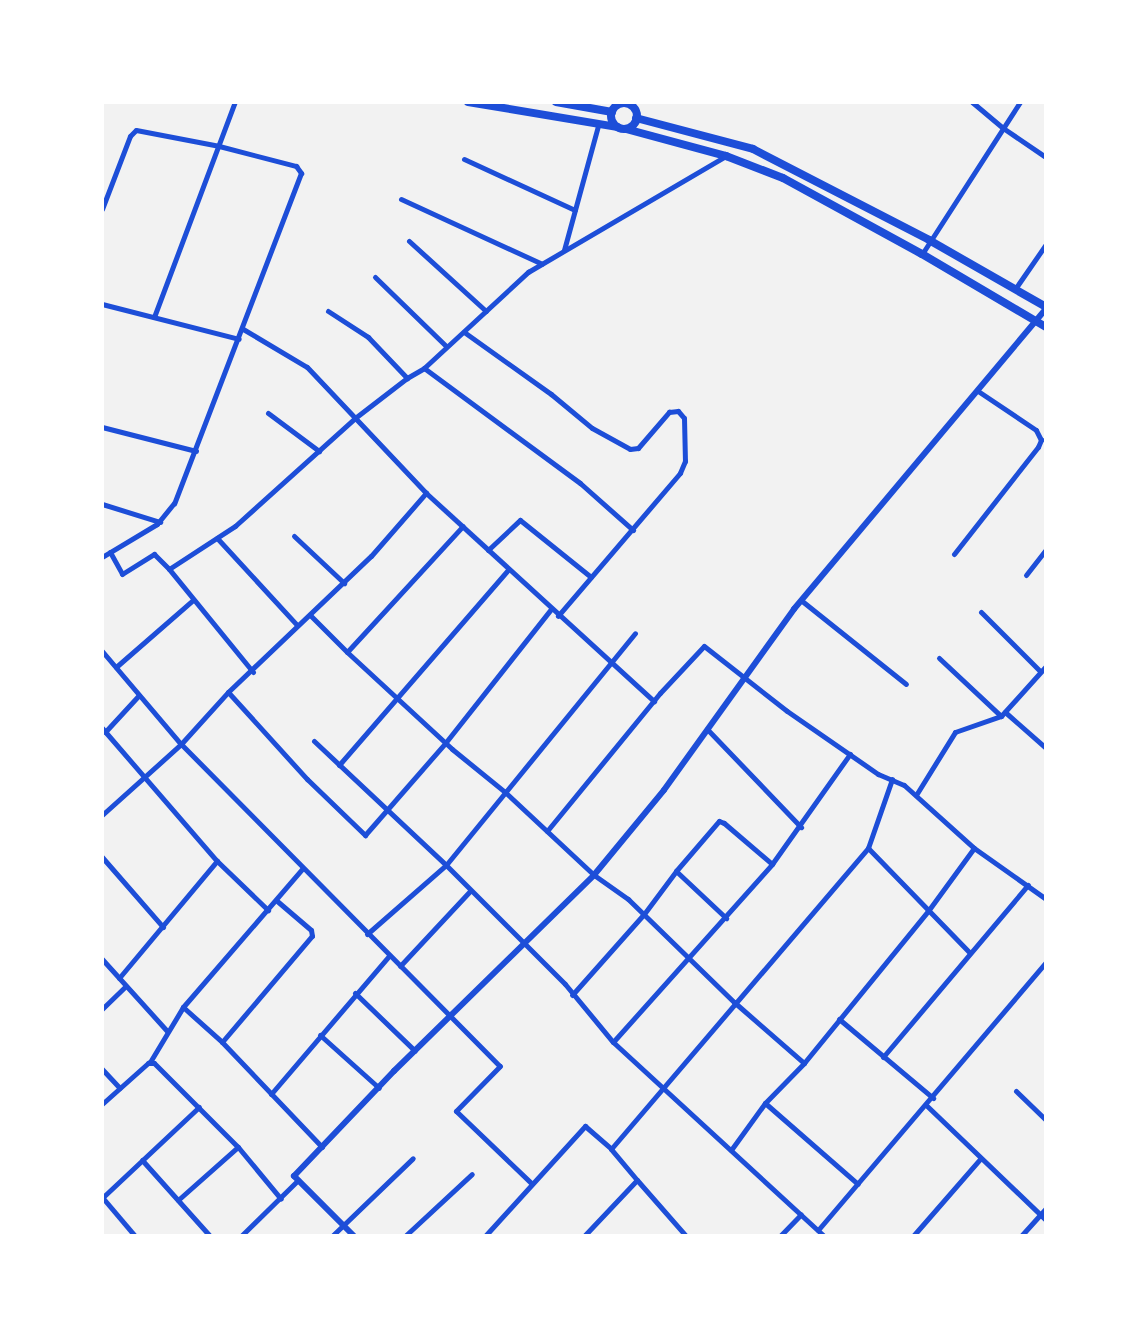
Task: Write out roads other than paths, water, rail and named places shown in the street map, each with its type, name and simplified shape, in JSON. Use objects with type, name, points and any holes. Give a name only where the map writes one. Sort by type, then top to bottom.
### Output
[{"type":"highway","points":[[468,102],[598,126],[622,128],[726,156],[783,178],[922,254],[1046,327]]},
{"type":"highway","points":[[556,102],[612,112],[625,103],[635,110],[636,118],[633,125],[622,128]]},
{"type":"highway","points":[[612,112],[612,121],[622,128]]},
{"type":"highway","points":[[636,118],[753,149],[929,240],[1046,308]]},
{"type":"highway","points":[[964,278],[971,264]]},
{"type":"street","points":[[154,317],[235,102]]},
{"type":"street","points":[[972,102],[1003,128],[1044,156]]},
{"type":"street","points":[[922,254],[1020,102]]},
{"type":"street","points":[[564,250],[598,126]]},
{"type":"street","points":[[102,209],[134,131],[139,130],[219,146],[296,166],[301,173],[243,329],[174,503],[160,522],[111,555],[102,557]]},
{"type":"street","points":[[169,569],[235,526],[355,418],[407,378],[424,368],[528,272],[726,156]]},
{"type":"street","points":[[464,159],[575,210]]},
{"type":"street","points":[[401,199],[542,264]]},
{"type":"street","points":[[409,241],[486,311]]},
{"type":"street","points":[[1014,289],[1046,244]]},
{"type":"street","points":[[375,277],[446,346]]},
{"type":"street","points":[[102,304],[239,339]]},
{"type":"street","points":[[354,1236],[294,1176],[449,1016],[594,875],[664,790],[745,676],[802,601],[1037,322],[1046,308]]},
{"type":"street","points":[[328,311],[368,337],[407,378]]},
{"type":"street","points":[[243,329],[307,367],[426,493],[558,616],[654,701]]},
{"type":"street","points":[[464,333],[551,394],[592,428],[630,449],[638,448],[669,412],[673,410],[682,414],[685,429],[683,467],[676,479],[558,616]]},
{"type":"street","points":[[424,368],[580,483],[633,530]]},
{"type":"street","points":[[954,554],[1038,447],[1041,440],[1036,430],[978,391]]},
{"type":"street","points":[[268,413],[319,451]]},
{"type":"street","points":[[102,427],[196,451]]},
{"type":"street","points":[[102,815],[181,744],[228,692],[253,672],[297,625],[344,583],[426,493]]},
{"type":"street","points":[[102,504],[160,522]]},
{"type":"street","points":[[488,550],[520,520],[591,577]]},
{"type":"street","points":[[346,652],[463,526]]},
{"type":"street","points":[[294,536],[344,583]]},
{"type":"street","points":[[217,538],[297,625]]},
{"type":"street","points":[[1026,575],[1046,549]]},
{"type":"street","points":[[111,555],[122,574],[154,554],[169,569],[192,601],[253,672]]},
{"type":"street","points":[[339,765],[509,569]]},
{"type":"street","points":[[116,667],[192,601]]},
{"type":"street","points":[[802,601],[906,684]]},
{"type":"street","points":[[228,692],[307,779],[365,835],[446,742],[551,609]]},
{"type":"street","points":[[981,612],[1040,671]]},
{"type":"street","points":[[310,615],[346,652],[505,792],[594,875],[628,899],[734,1002],[804,1063]]},
{"type":"street","points":[[367,934],[446,866],[609,662],[635,633]]},
{"type":"street","points":[[547,831],[654,701],[704,646],[787,711],[878,774],[904,784],[974,848],[1046,899]]},
{"type":"street","points":[[102,651],[181,744],[302,869],[500,1066],[456,1111],[532,1184]]},
{"type":"street","points":[[939,658],[1046,748]]},
{"type":"street","points":[[916,795],[955,732],[1003,714],[1046,666]]},
{"type":"street","points":[[139,695],[104,730],[217,861],[268,909]]},
{"type":"street","points":[[707,729],[801,827]]},
{"type":"street","points":[[314,741],[388,809],[525,943],[565,984],[612,1042],[824,1236]]},
{"type":"street","points":[[612,1042],[726,918],[772,864],[801,827],[850,754]]},
{"type":"street","points":[[611,1149],[663,1090],[734,1002],[868,848],[892,779]]},
{"type":"street","points":[[572,995],[644,914],[675,871],[719,822],[724,823],[772,864]]},
{"type":"street","points":[[868,848],[970,953]]},
{"type":"street","points":[[730,1150],[765,1104],[804,1063],[928,911],[974,848]]},
{"type":"street","points":[[102,857],[163,927]]},
{"type":"street","points":[[119,978],[217,861]]},
{"type":"street","points":[[102,1104],[150,1062],[183,1007],[277,901],[302,869]]},
{"type":"street","points":[[675,871],[726,918]]},
{"type":"street","points":[[883,1057],[1028,885]]},
{"type":"street","points":[[400,966],[470,891]]},
{"type":"street","points":[[222,1042],[312,936],[310,930],[277,901]]},
{"type":"street","points":[[271,1094],[389,956]]},
{"type":"street","points":[[102,959],[167,1031]]},
{"type":"street","points":[[818,1230],[933,1098],[1046,962]]},
{"type":"street","points":[[102,1009],[126,986]]},
{"type":"street","points":[[355,993],[415,1051]]},
{"type":"street","points":[[183,1007],[222,1042],[322,1147]]},
{"type":"street","points":[[839,1019],[933,1098]]},
{"type":"street","points":[[320,1035],[379,1088]]},
{"type":"street","points":[[150,1062],[156,1064],[238,1147],[281,1199]]},
{"type":"street","points":[[102,1069],[120,1088]]},
{"type":"street","points":[[1016,1091],[1045,1116]]},
{"type":"street","points":[[765,1104],[858,1184]]},
{"type":"street","points":[[926,1105],[1046,1220]]},
{"type":"street","points":[[135,1236],[102,1197],[199,1107]]},
{"type":"street","points":[[484,1236],[585,1126],[611,1149],[682,1235]]},
{"type":"street","points":[[178,1200],[238,1147]]},
{"type":"street","points":[[332,1236],[413,1158]]},
{"type":"street","points":[[913,1236],[980,1159]]},
{"type":"street","points":[[142,1160],[210,1236]]},
{"type":"street","points":[[405,1236],[472,1174]]},
{"type":"street","points":[[241,1236],[298,1180]]},
{"type":"street","points":[[584,1236],[637,1180]]},
{"type":"street","points":[[1021,1236],[1046,1208]]},
{"type":"street","points":[[780,1236],[801,1214]]}]
